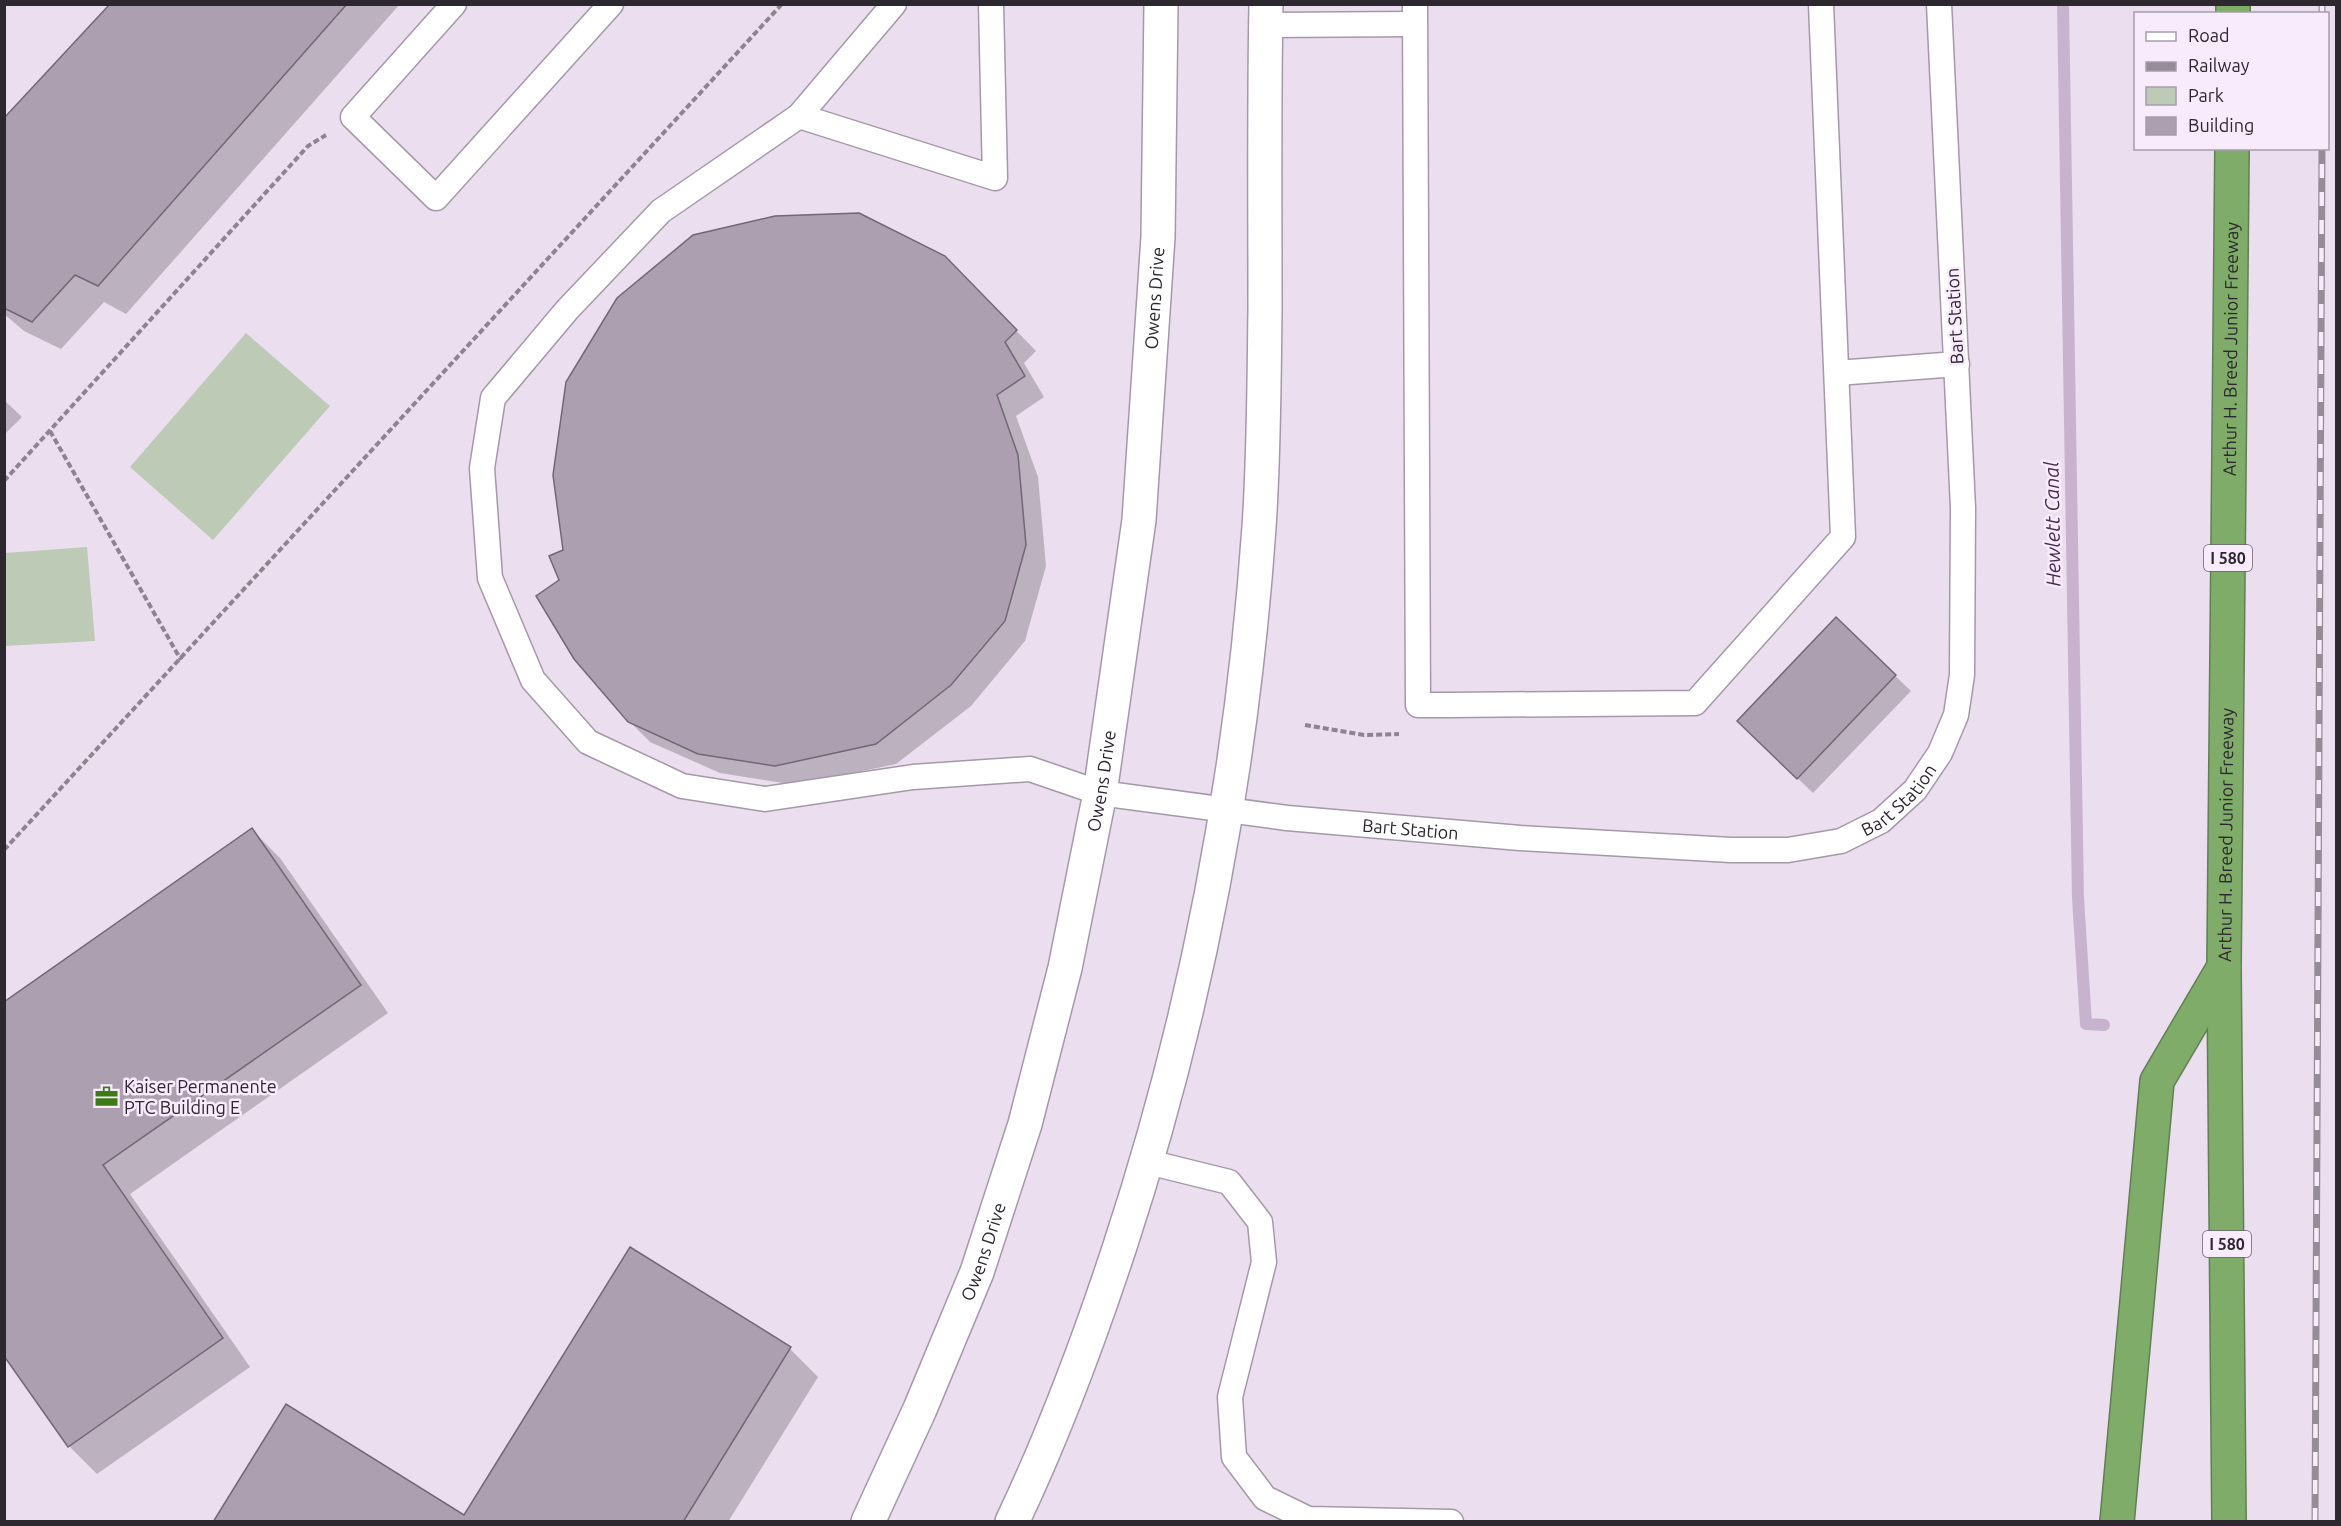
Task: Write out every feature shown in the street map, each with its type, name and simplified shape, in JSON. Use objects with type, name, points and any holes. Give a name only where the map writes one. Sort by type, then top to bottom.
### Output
[{"type":"highway","name":"Arthur H. Breed Junior Freeway","points":[[2229,1521],[2224,967],[2232,150]]},
{"type":"highway","points":[[2117,1521],[2157,1081],[2224,967]]},
{"type":"street","name":"Owens Drive","points":[[868,1521],[920,1410],[977,1272],[1025,1124],[1065,968],[1100,793],[1140,508],[1158,237],[1161,4]]},
{"type":"street","points":[[1012,1521],[1036,1471],[1091,1333],[1148,1162],[1174,1065],[1204,934],[1228,811],[1246,665],[1259,526],[1264,398],[1266,15]]},
{"type":"lane","points":[[454,4],[353,117],[436,198],[611,4]]},
{"type":"lane","name":"Bart Station","points":[[894,4],[799,116],[661,211],[567,310],[493,398],[482,468],[490,578],[533,680],[588,742],[682,786],[765,799],[913,777],[1030,769],[1100,793],[1287,819],[1508,837],[1731,850],[1788,850],[1841,841],[1881,821],[1915,790],[1940,753],[1956,716],[1962,675],[1963,508],[1939,4]]},
{"type":"lane","points":[[799,116],[994,178],[991,4]]},
{"type":"lane","points":[[1266,15],[1415,14],[1418,705],[1695,704],[1843,537],[1821,4]]},
{"type":"lane","points":[[1837,373],[1957,364]]},
{"type":"lane","points":[[1148,1162],[1228,1182],[1260,1222],[1263,1262],[1230,1397],[1234,1457],[1265,1498],[1308,1518],[1451,1521]]},
{"type":"path","points":[[4,850],[782,4]]},
{"type":"path","points":[[4,481],[308,146],[353,117]]},
{"type":"path","points":[[50,431],[181,660]]},
{"type":"green space","points":[[246,333],[330,406],[213,540],[130,467]]},
{"type":"green space","points":[[87,547],[95,641],[5,646],[5,553]]},
{"type":"building","points":[[110,4],[347,4],[98,286],[75,275],[32,322],[4,308],[4,118]]},
{"type":"building","points":[[859,213],[945,256],[1017,330],[1005,342],[1025,376],[997,395],[1018,455],[1026,545],[1005,621],[951,685],[876,744],[775,766],[698,754],[628,722],[574,659],[536,596],[559,580],[549,556],[563,550],[553,475],[566,382],[617,298],[693,235],[775,216]]},
{"type":"building","points":[[1836,617],[1896,675],[1797,779],[1737,721]]},
{"type":"building","points":[[252,828],[361,985],[103,1165],[223,1338],[68,1447],[4,1356],[4,1002]]},
{"type":"building","points":[[630,1247],[791,1347],[683,1522],[213,1522],[286,1404],[464,1515]]},
{"type":"waterway","name":"Hewlett Canal","points":[[2063,4],[2078,898],[2086,1024],[2104,1025]]},
{"type":"railway","points":[[2322,4],[2322,12]]},
{"type":"railway","points":[[2315,1522],[2322,150]]},
{"type":"place","name":"Kaiser Permanente PTC Building E","points":[[106,1096]]}]
